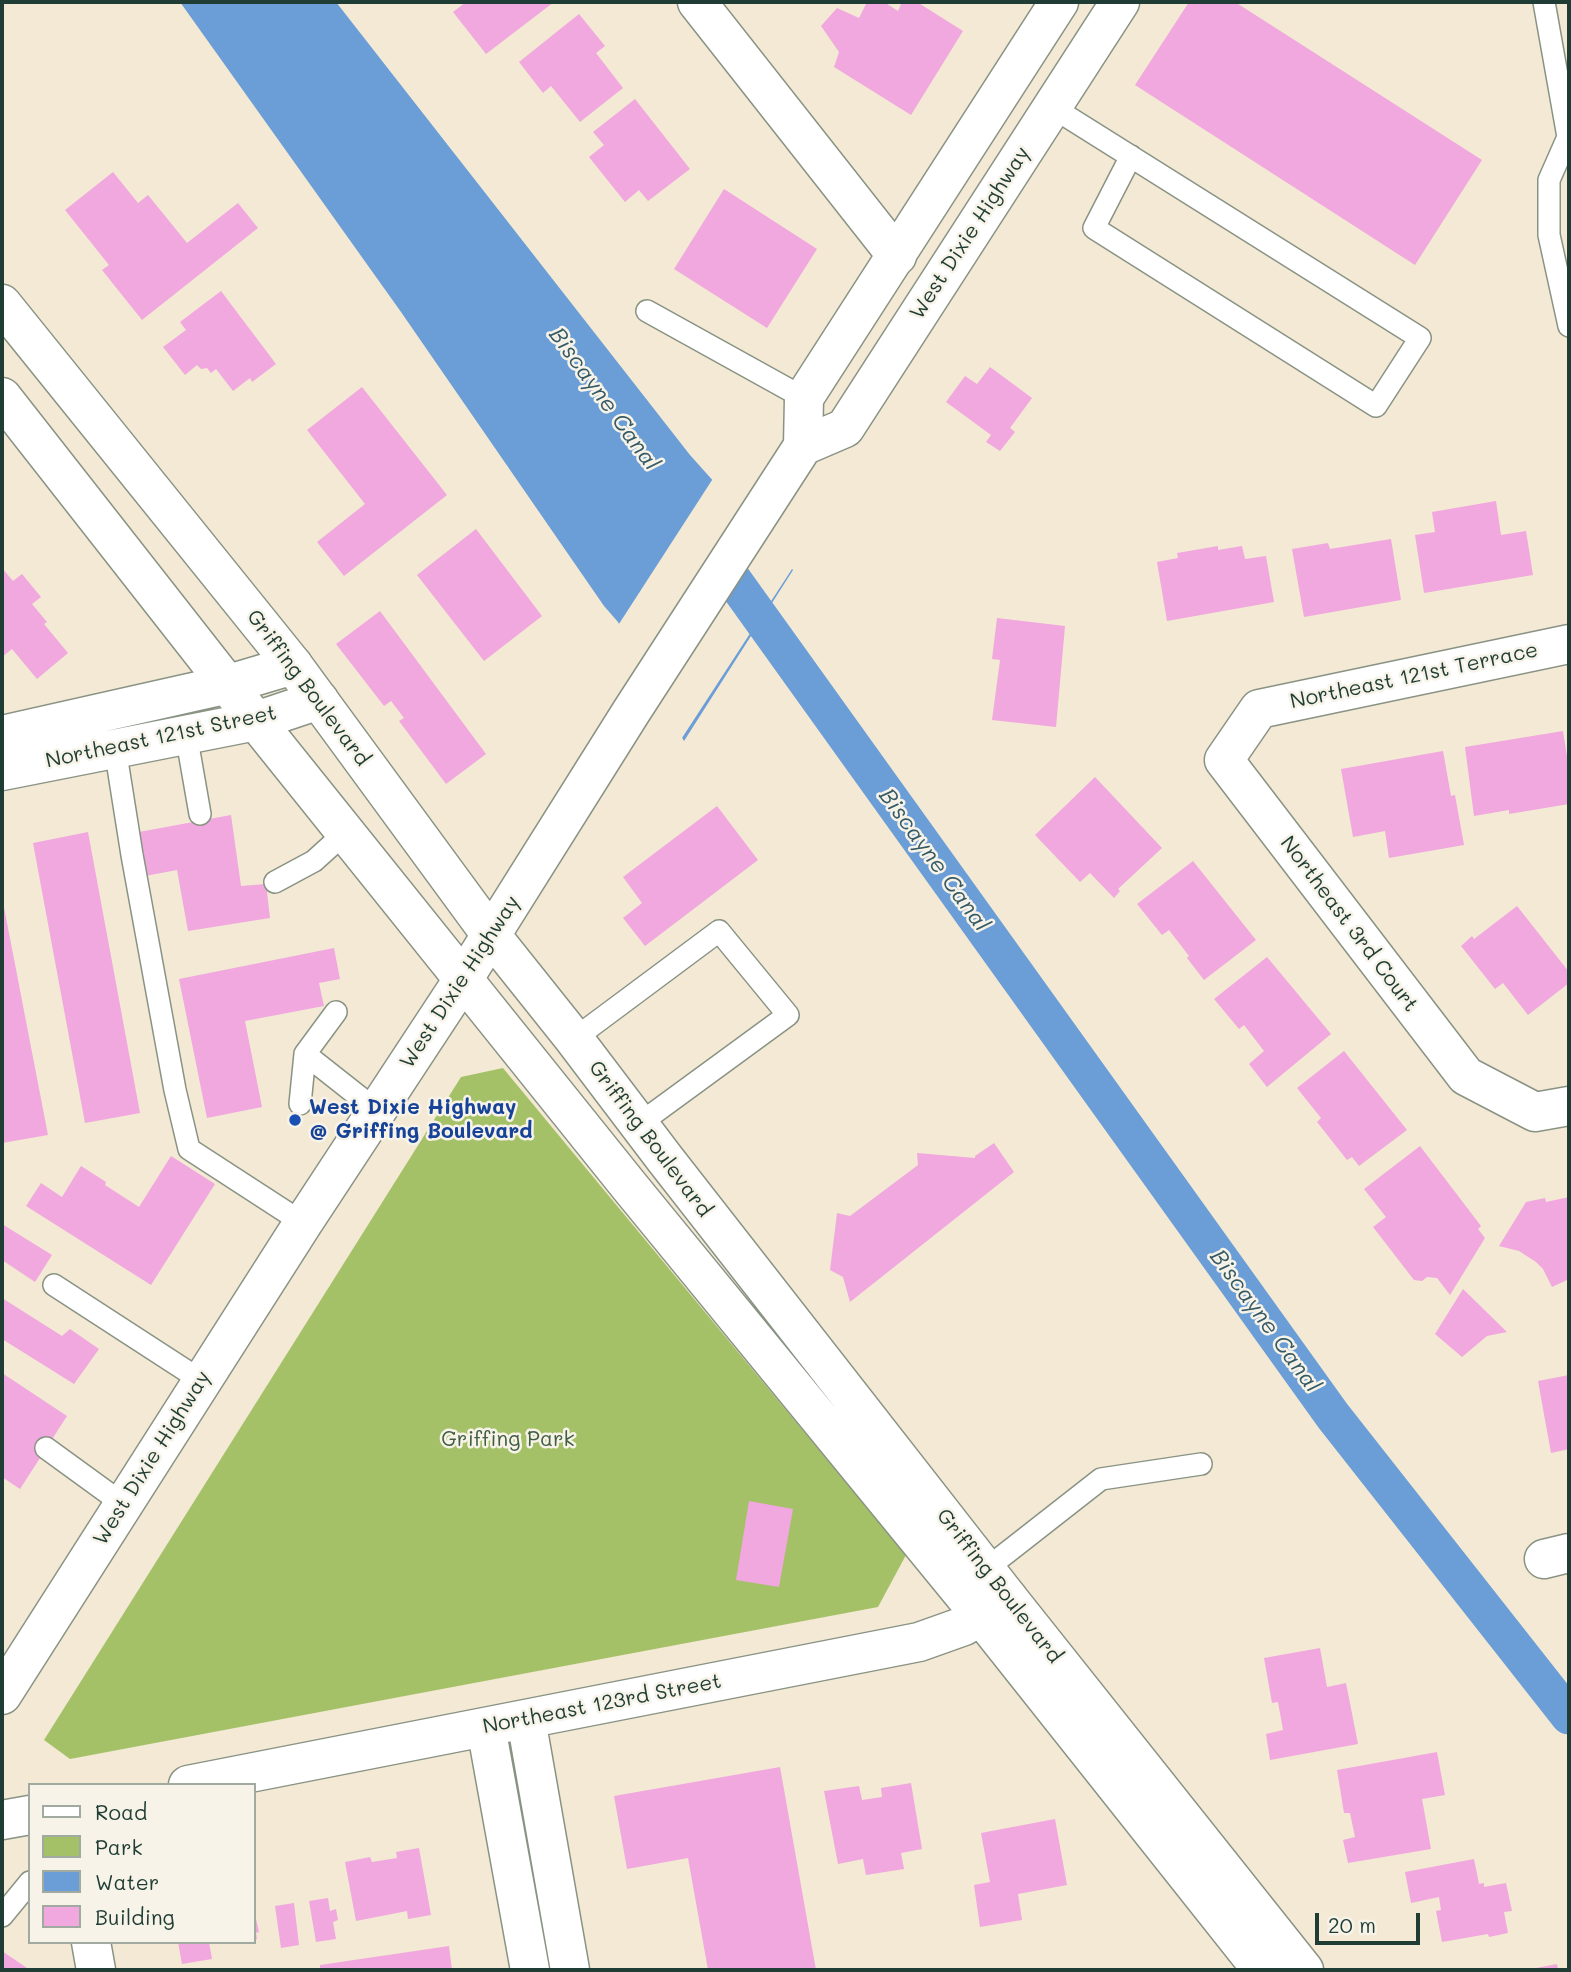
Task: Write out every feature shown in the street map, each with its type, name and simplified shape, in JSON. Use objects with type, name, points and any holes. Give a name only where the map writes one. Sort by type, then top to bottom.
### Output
[{"type":"street","points":[[697,2],[897,256]]},
{"type":"street","points":[[803,446],[804,398],[1059,2]]},
{"type":"street","name":"West Dixie Highway","points":[[2,1695],[803,446],[845,428],[1121,2]]},
{"type":"street","name":"Griffing Boulevard","points":[[2,304],[293,664],[491,935],[574,1039],[991,1594],[1262,1970]]},
{"type":"street","name":"Griffing Boulevard","points":[[2,397],[256,720],[630,1187],[991,1594],[1304,1970]]},
{"type":"street","name":"Northeast 121st Terrace","points":[[1259,709],[1569,644]]},
{"type":"street","name":"Northeast 121st Street","points":[[2,735],[229,684],[293,664]]},
{"type":"street","name":"Northeast 121st Street","points":[[2,771],[256,720],[319,700]]},
{"type":"street","name":"Northeast 3rd Court","points":[[1259,709],[1224,760],[1466,1076],[1552,1109]]},
{"type":"street","name":"Northeast 123rd Street","points":[[198,1783],[892,1648],[944,1634],[991,1594]]},
{"type":"street","points":[[526,1719],[570,1970]]},
{"type":"street","points":[[486,1727],[530,1970]]},
{"type":"street","points":[[2,1820],[28,1815]]},
{"type":"street","points":[[91,1944],[96,1970]]},
{"type":"lane","points":[[1544,2],[1559,27],[1568,136],[1549,180],[1549,234],[1569,326]]},
{"type":"lane","points":[[1052,107],[1131,156],[1420,338],[1376,406],[1094,228],[1131,156]]},
{"type":"lane","points":[[647,311],[804,398]]},
{"type":"lane","points":[[186,734],[200,814]]},
{"type":"lane","points":[[115,748],[172,1077],[189,1149],[303,1223]]},
{"type":"lane","points":[[275,882],[314,861],[346,832]]},
{"type":"lane","points":[[574,1039],[719,931],[788,1015],[639,1125]]},
{"type":"lane","points":[[300,1104],[305,1054],[336,1012]]},
{"type":"lane","points":[[305,1054],[376,1110]]},
{"type":"lane","points":[[54,1285],[202,1381]]},
{"type":"lane","points":[[46,1448],[123,1504]]},
{"type":"lane","points":[[991,1594],[1101,1479],[1201,1464]]},
{"type":"lane","points":[[2,1916],[28,1884]]},
{"type":"green space","name":"Griffing Park","points":[[503,1068],[906,1555],[878,1607],[70,1759],[44,1740],[461,1077]]},
{"type":"water","points":[[180,2],[336,2],[690,455],[793,570],[684,741],[618,622],[604,606],[401,312]]},
{"type":"pier","points":[[714,477],[794,566],[680,741],[617,627]]},
{"type":"building","points":[[466,2],[554,2],[486,54],[453,12]]},
{"type":"building","points":[[867,2],[884,2],[898,11],[902,2],[917,2],[963,31],[911,115],[834,67],[839,52],[821,26],[837,8],[859,18]]},
{"type":"building","points":[[1189,2],[1235,2],[1482,160],[1415,265],[1135,85]]},
{"type":"building","points":[[579,14],[605,46],[596,53],[623,88],[580,122],[551,86],[543,93],[519,62]]},
{"type":"building","points":[[635,99],[690,169],[648,201],[639,190],[625,202],[589,157],[604,145],[593,132]]},
{"type":"building","points":[[113,172],[138,203],[148,195],[187,243],[238,203],[258,228],[142,320],[102,270],[109,265],[65,210]]},
{"type":"building","points":[[724,189],[817,249],[767,328],[674,269]]},
{"type":"building","points":[[221,291],[276,364],[252,382],[250,378],[233,391],[216,369],[211,373],[207,368],[201,369],[197,365],[185,375],[163,347],[186,330],[180,322]]},
{"type":"building","points":[[990,367],[1032,398],[1010,428],[1015,432],[1000,451],[986,442],[991,435],[946,402],[965,376],[977,384]]},
{"type":"building","points":[[362,387],[447,495],[344,576],[317,542],[365,504],[307,430]]},
{"type":"building","points":[[1496,501],[1501,535],[1526,531],[1533,575],[1424,593],[1415,535],[1435,532],[1432,512]]},
{"type":"building","points":[[476,529],[542,616],[484,661],[417,575]]},
{"type":"building","points":[[1391,539],[1401,600],[1304,617],[1292,549],[1328,543],[1330,549]]},
{"type":"building","points":[[1218,546],[1218,550],[1242,546],[1245,559],[1266,556],[1274,602],[1167,621],[1157,562],[1178,558],[1177,553]]},
{"type":"building","points":[[2,568],[13,581],[22,574],[41,597],[32,604],[47,622],[44,624],[68,653],[37,679],[12,649],[2,657]]},
{"type":"building","points":[[380,611],[486,754],[446,784],[399,721],[404,718],[391,701],[384,706],[336,644]]},
{"type":"building","points":[[997,618],[1065,626],[1056,727],[992,720],[1000,660],[992,659]]},
{"type":"building","points":[[1563,731],[1569,769],[1569,804],[1509,814],[1509,810],[1474,816],[1465,747]]},
{"type":"building","points":[[1443,751],[1451,796],[1455,795],[1464,845],[1389,858],[1385,831],[1353,837],[1341,769]]},
{"type":"building","points":[[1095,777],[1162,848],[1118,889],[1120,891],[1114,898],[1090,873],[1080,882],[1035,835]]},
{"type":"building","points":[[717,806],[758,860],[645,946],[623,918],[642,903],[623,877]]},
{"type":"building","points":[[231,815],[241,886],[266,884],[270,918],[188,931],[177,870],[145,876],[139,832]]},
{"type":"building","points":[[88,832],[140,1113],[85,1123],[33,843]]},
{"type":"building","points":[[1193,861],[1256,940],[1204,980],[1169,930],[1162,935],[1137,904]]},
{"type":"building","points":[[2,897],[48,1135],[2,1143]]},
{"type":"building","points":[[1517,906],[1569,972],[1569,983],[1528,1015],[1503,983],[1495,989],[1461,946]]},
{"type":"building","points":[[334,948],[340,979],[319,983],[324,1006],[245,1021],[262,1107],[207,1118],[179,979]]},
{"type":"building","points":[[1267,957],[1331,1034],[1267,1087],[1249,1064],[1264,1051],[1244,1025],[1239,1029],[1214,999]]},
{"type":"building","points":[[1344,1051],[1407,1130],[1359,1166],[1352,1157],[1347,1160],[1317,1122],[1321,1118],[1297,1088]]},
{"type":"building","points":[[994,1143],[1014,1172],[850,1302],[843,1277],[830,1270],[837,1213],[850,1216],[918,1165],[917,1153],[975,1158]]},
{"type":"building","points":[[1420,1146],[1481,1226],[1478,1229],[1485,1238],[1450,1295],[1437,1278],[1414,1280],[1373,1227],[1386,1217],[1364,1189]]},
{"type":"building","points":[[171,1156],[215,1184],[151,1285],[26,1206],[41,1183],[62,1197],[81,1166],[139,1207]]},
{"type":"building","points":[[1569,1197],[1569,1279],[1552,1287],[1543,1269],[1536,1262],[1519,1251],[1499,1246],[1526,1202],[1545,1198],[1546,1202]]},
{"type":"building","points":[[2,1224],[52,1255],[35,1282],[2,1260]]},
{"type":"building","points":[[1463,1289],[1507,1332],[1487,1336],[1462,1357],[1435,1334]]},
{"type":"building","points":[[2,1298],[62,1336],[70,1329],[99,1349],[74,1384],[2,1339]]},
{"type":"building","points":[[2,1373],[67,1416],[20,1489],[2,1477]]},
{"type":"building","points":[[1569,1375],[1569,1449],[1551,1453],[1538,1381]]},
{"type":"building","points":[[749,1501],[793,1509],[779,1587],[736,1580]]},
{"type":"building","points":[[1320,1648],[1327,1687],[1346,1683],[1358,1744],[1270,1760],[1266,1734],[1283,1730],[1278,1702],[1272,1703],[1264,1658]]},
{"type":"building","points":[[1437,1752],[1445,1795],[1422,1799],[1431,1849],[1348,1863],[1343,1840],[1355,1837],[1350,1813],[1344,1813],[1337,1770]]},
{"type":"building","points":[[780,1767],[816,1970],[708,1970],[688,1858],[627,1869],[614,1796]]},
{"type":"building","points":[[911,1783],[922,1849],[901,1853],[904,1869],[866,1875],[863,1859],[838,1864],[824,1791],[859,1786],[862,1800],[882,1797],[881,1788]]},
{"type":"building","points":[[1055,1819],[1067,1885],[1018,1894],[1022,1920],[980,1927],[974,1885],[990,1882],[981,1833]]},
{"type":"building","points":[[419,1848],[431,1915],[408,1919],[407,1911],[356,1921],[345,1862],[370,1857],[372,1862],[397,1858],[396,1852]]},
{"type":"building","points":[[1474,1859],[1479,1884],[1484,1883],[1484,1887],[1506,1883],[1512,1911],[1504,1912],[1508,1933],[1442,1942],[1436,1911],[1441,1910],[1439,1897],[1411,1903],[1405,1872]]},
{"type":"building","points":[[328,1898],[330,1911],[336,1909],[338,1920],[333,1922],[336,1939],[316,1942],[309,1901]]},
{"type":"building","points":[[294,1903],[299,1945],[281,1948],[275,1906]]},
{"type":"building","points":[[178,1944],[209,1944],[212,1959],[182,1964]]},
{"type":"building","points":[[449,1946],[452,1970],[320,1970],[320,1965]]},
{"type":"building","points":[[2,1951],[30,1970],[2,1970]]},
{"type":"building","points":[[1557,1964],[1558,1970],[1531,1970],[1531,1969]]},
{"type":"waterway","name":"Biscayne Canal","points":[[732,578],[1333,1416],[1569,1716]]},
{"type":"place","name":"West Dixie Highway @ Griffing Boulevard","points":[[295,1120]]}]
